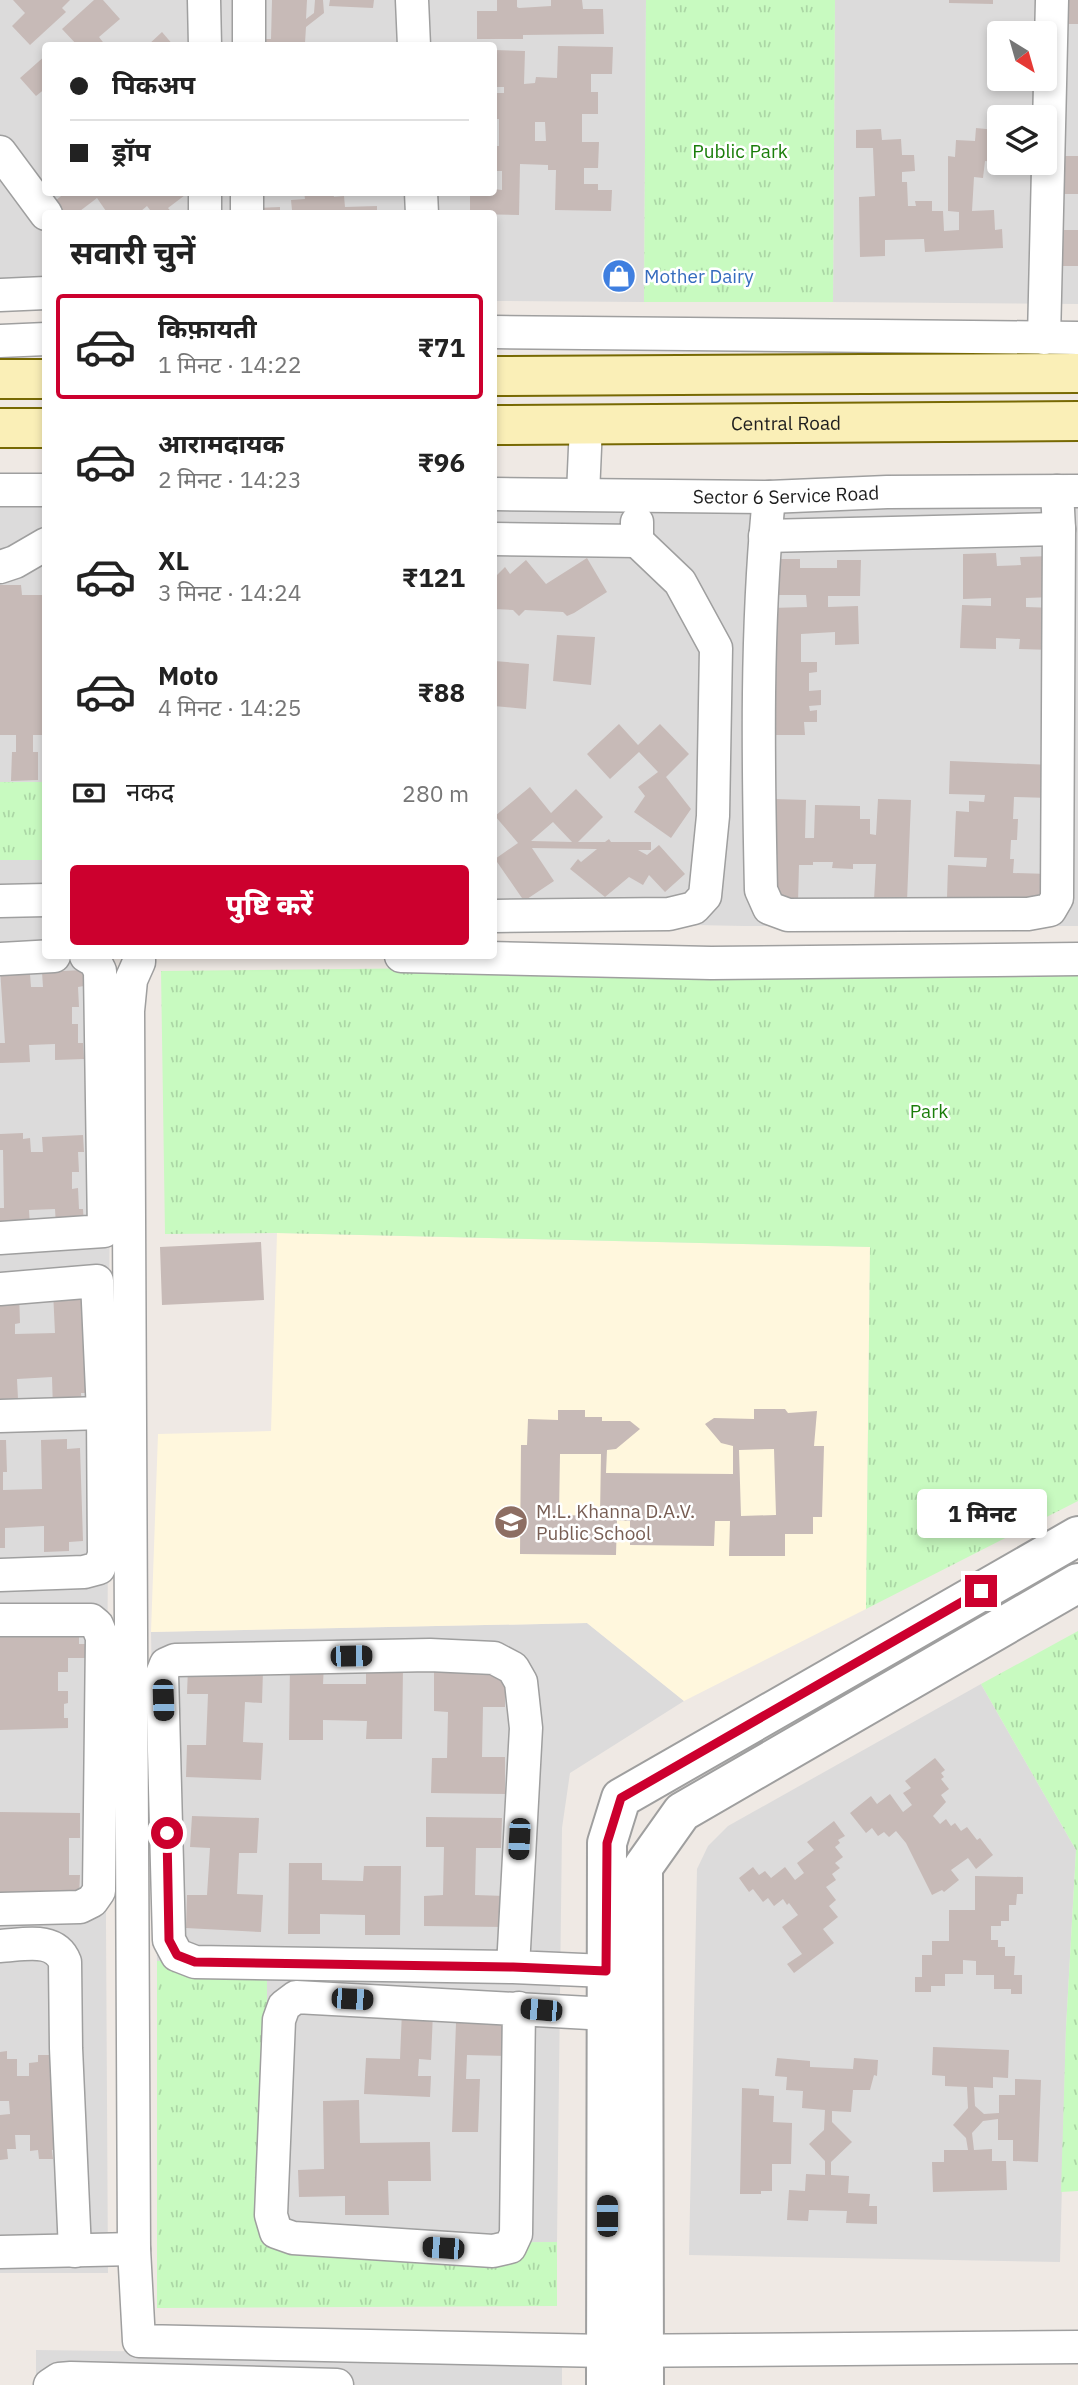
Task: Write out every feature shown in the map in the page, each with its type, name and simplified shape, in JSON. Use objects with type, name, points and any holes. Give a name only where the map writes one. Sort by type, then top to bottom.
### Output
[{"type":"main road","points":[[497,376],[1078,373]]},
{"type":"main road","points":[[0,379],[42,379]]},
{"type":"main road","name":"Central Road","points":[[497,425],[1078,421]]},
{"type":"main road","points":[[0,428],[42,428]]},
{"type":"street","points":[[204,0],[205,42]]},
{"type":"street","points":[[249,0],[249,42]]},
{"type":"street","points":[[412,0],[414,42]]},
{"type":"street","points":[[1044,338],[1052,0]]},
{"type":"street","points":[[0,152],[43,210]]},
{"type":"street","points":[[0,295],[42,293]]},
{"type":"street","points":[[497,332],[1078,338]]},
{"type":"street","points":[[615,375],[618,334]]},
{"type":"street","points":[[0,341],[42,339]]},
{"type":"street","points":[[583,494],[586,425]]},
{"type":"street","points":[[0,490],[42,490]]},
{"type":"street","points":[[769,497],[765,536],[758,769],[761,890],[769,908],[788,915],[1028,914],[1050,910],[1057,898],[1059,529],[1068,491]]},
{"type":"street","name":"Sector 6 Service Road","points":[[497,494],[769,497],[887,492],[1068,491]]},
{"type":"street","points":[[637,541],[639,496]]},
{"type":"street","points":[[765,536],[1059,529]]},
{"type":"street","points":[[497,539],[637,541],[680,582],[716,648],[713,816],[705,896],[694,908],[669,914],[497,916]]},
{"type":"street","points":[[0,567],[15,562],[42,546]]},
{"type":"street","points":[[0,901],[42,900]]},
{"type":"street","points":[[0,959],[42,957]]},
{"type":"street","points":[[497,958],[711,963],[1078,959]]},
{"type":"street","points":[[91,959],[100,971],[117,1230],[129,1279],[134,2249],[139,2341],[606,2368],[1078,2347]]},
{"type":"street","points":[[117,1230],[128,1011],[131,980],[142,959]]},
{"type":"street","points":[[0,1238],[117,1230]]},
{"type":"street","points":[[0,1289],[129,1279]]},
{"type":"street","points":[[0,1575],[84,1572],[99,1568],[104,1555],[103,1413],[97,1281]]},
{"type":"street","points":[[0,1416],[103,1413]]},
{"type":"street","points":[[606,2368],[607,1843],[621,1798],[1078,1536]]},
{"type":"street","points":[[644,2368],[643,1867],[682,1812],[1078,1583]]},
{"type":"street","points":[[0,1620],[91,1620],[97,1625],[102,1637],[99,1891],[92,1901],[80,1908],[0,1909]]},
{"type":"street","points":[[513,1967],[526,1728],[521,1682],[513,1668],[494,1658],[430,1655],[254,1657],[175,1660],[166,1664],[162,1674],[169,1940],[177,1955],[195,1962],[606,1971]]},
{"type":"street","points":[[0,1946],[50,1945],[61,1952],[65,1962],[75,2251]]},
{"type":"street","points":[[519,2008],[516,2234],[510,2247],[493,2251],[293,2238],[276,2232],[271,2215],[279,2020],[284,2006],[296,1997],[519,2008],[607,2014]]},
{"type":"street","points":[[0,2252],[134,2249]]},
{"type":"street","points":[[50,2385],[59,2379],[71,2378],[337,2385]]},
{"type":"shaded area","points":[[0,0],[646,0],[644,302],[497,301],[497,210],[42,210],[42,303],[0,304]]},
{"type":"shaded area","points":[[835,0],[1078,0],[1078,304],[833,302]]},
{"type":"shaded area","points":[[0,496],[42,496],[42,959],[111,959],[106,1925],[108,2273],[0,2273]]},
{"type":"shaded area","points":[[497,500],[1078,501],[1078,926],[744,926],[497,921]]},
{"type":"shaded area","name":"M.L. Khanna D.A.V. Public School","points":[[277,1233],[870,1247],[866,1609],[684,1701],[587,1623],[151,1632],[158,1434],[271,1431]]},
{"type":"shaded area","points":[[587,1623],[684,1701],[570,1773],[562,1828],[557,2242],[267,2243],[267,1960],[157,1961],[151,1632]]},
{"type":"shaded area","points":[[981,1684],[1076,1850],[1066,2028],[1060,2262],[689,2255],[697,1869],[708,1846],[728,1826]]},
{"type":"shaded area","points":[[36,2350],[562,2357],[562,2385],[36,2385]]},
{"type":"green space","name":"Public Park","points":[[646,0],[835,0],[833,302],[644,302]]},
{"type":"green space","points":[[0,782],[42,782],[42,860],[0,860]]},
{"type":"green space","name":"Park","points":[[1078,961],[1078,1501],[866,1609],[870,1247],[277,1233],[165,1234],[161,971]]},
{"type":"green space","points":[[1078,1631],[1078,2191],[1061,2192],[1066,2028],[1076,1850],[981,1684]]},
{"type":"green space","points":[[267,1960],[267,2243],[557,2242],[557,2306],[157,2308],[157,1961]]},
{"type":"building","points":[[13,0],[70,0],[62,8],[66,12],[30,45],[12,26],[25,13]]},
{"type":"building","points":[[94,0],[103,0],[120,19],[99,37],[103,42],[74,42],[62,29]]},
{"type":"building","points":[[272,0],[307,0],[306,19],[314,13],[315,0],[323,0],[324,13],[306,27],[305,42],[264,42],[264,39],[271,39]]},
{"type":"building","points":[[330,0],[374,0],[373,8],[329,6]]},
{"type":"building","points":[[497,0],[517,0],[519,8],[551,6],[551,0],[582,0],[583,9],[603,9],[604,34],[523,35],[523,39],[477,39],[477,11],[497,11]]},
{"type":"building","points":[[949,0],[993,0],[993,4],[949,3]]},
{"type":"building","points":[[1061,0],[1078,0],[1078,24],[1061,24]]},
{"type":"building","points":[[162,32],[171,42],[151,42]]},
{"type":"building","points":[[558,46],[613,47],[612,74],[591,74],[591,92],[598,92],[598,114],[582,114],[582,142],[599,142],[598,168],[584,168],[584,184],[598,184],[598,190],[612,190],[611,211],[555,210],[556,170],[548,170],[548,165],[520,164],[519,215],[497,215],[497,210],[470,210],[470,196],[497,196],[497,189],[502,190],[502,171],[497,171],[497,93],[504,93],[504,87],[497,87],[497,50],[525,51],[524,84],[535,83],[536,77],[557,78]],"holes":[[[535,122],[545,122],[546,141],[535,141]]]},
{"type":"building","points":[[42,59],[42,91],[36,96],[20,78]]},
{"type":"building","points":[[976,128],[987,129],[987,161],[983,178],[974,177],[972,211],[994,210],[995,230],[1002,229],[1003,248],[925,252],[924,239],[885,240],[885,256],[860,257],[859,197],[875,196],[873,148],[856,148],[856,130],[881,129],[882,140],[901,139],[902,155],[914,155],[915,171],[902,172],[902,182],[907,182],[908,206],[916,206],[915,201],[932,201],[932,211],[943,211],[944,231],[959,230],[959,212],[948,211],[948,156],[955,157],[956,140],[975,141]]},
{"type":"building","points":[[1057,156],[1078,156],[1078,194],[1055,194]]},
{"type":"building","points":[[61,196],[184,196],[168,208],[170,210],[150,210],[147,206],[142,210],[105,210],[97,198],[81,210],[61,210],[55,201]]},
{"type":"building","points":[[305,196],[344,196],[345,207],[377,206],[377,210],[292,210],[291,200],[305,199]]},
{"type":"building","points":[[280,207],[280,210],[258,208]]},
{"type":"building","points":[[1061,230],[1078,230],[1078,266],[1061,266]]},
{"type":"building","points":[[996,553],[997,566],[1021,565],[1020,557],[1052,556],[1053,597],[1026,598],[1026,607],[1055,608],[1053,650],[1019,649],[1020,639],[996,638],[996,649],[960,648],[962,605],[991,606],[991,598],[963,599],[963,554]]},
{"type":"building","points":[[587,558],[607,592],[567,616],[563,612],[525,610],[519,616],[513,610],[497,609],[497,575],[505,567],[510,574],[526,560],[546,584]]},
{"type":"building","points":[[767,559],[800,559],[800,568],[837,568],[837,560],[861,560],[860,596],[828,596],[828,607],[858,606],[859,644],[835,645],[835,632],[801,634],[801,662],[817,662],[817,672],[809,673],[809,691],[821,690],[821,705],[809,706],[810,711],[817,710],[817,722],[804,722],[805,735],[772,735],[770,608],[807,607],[806,595],[766,595]]},
{"type":"building","points":[[0,585],[21,585],[22,595],[42,595],[42,735],[33,735],[33,752],[38,752],[38,780],[11,781],[12,752],[16,752],[16,735],[0,735]]},
{"type":"building","points":[[557,635],[595,637],[591,685],[553,681]]},
{"type":"building","points":[[497,661],[529,664],[526,709],[497,706]]},
{"type":"building","points":[[619,724],[638,745],[660,724],[689,754],[666,777],[691,809],[671,838],[634,812],[645,796],[638,787],[658,772],[639,752],[610,779],[587,754]]},
{"type":"building","points":[[950,761],[1052,765],[1050,798],[1014,797],[1013,819],[1018,819],[1017,840],[1011,840],[1010,859],[1014,859],[1013,873],[1050,874],[1049,902],[947,898],[948,865],[986,867],[987,858],[954,857],[956,811],[969,812],[969,801],[984,802],[985,795],[949,794]]},
{"type":"building","points":[[530,787],[551,813],[576,789],[603,817],[578,842],[605,842],[609,839],[611,842],[651,842],[651,850],[638,850],[647,855],[659,845],[685,874],[665,892],[649,875],[643,885],[629,877],[605,897],[570,869],[578,859],[581,862],[597,849],[532,848],[554,881],[524,901],[497,862],[497,858],[518,843],[497,818],[497,814]],"holes":[[[553,822],[572,842],[531,841]]]},
{"type":"building","points":[[774,799],[806,800],[805,838],[814,838],[815,805],[860,806],[860,819],[870,819],[870,834],[876,835],[878,799],[911,800],[907,901],[874,900],[876,864],[853,864],[853,869],[832,868],[833,862],[813,862],[813,865],[799,865],[798,902],[770,901]]},
{"type":"building","points":[[23,968],[23,974],[30,974],[31,987],[43,987],[42,972],[83,970],[84,986],[78,987],[79,1007],[72,1007],[72,1024],[78,1024],[78,1043],[83,1043],[84,1059],[55,1060],[55,1044],[29,1045],[30,1062],[0,1063],[0,1043],[5,1043],[0,969]]},
{"type":"building","points":[[23,1133],[23,1139],[30,1138],[31,1152],[43,1152],[42,1137],[83,1135],[84,1152],[78,1152],[79,1172],[72,1172],[72,1189],[78,1188],[79,1209],[83,1209],[84,1225],[56,1225],[55,1209],[29,1210],[30,1227],[0,1228],[0,1208],[4,1208],[3,1150],[0,1150],[0,1134]]},
{"type":"building","points":[[261,1242],[264,1300],[162,1305],[160,1247]]},
{"type":"building","points":[[79,1290],[80,1300],[92,1300],[95,1393],[81,1393],[82,1409],[53,1410],[52,1377],[17,1379],[18,1399],[13,1399],[13,1406],[0,1407],[0,1292],[19,1292],[20,1323],[15,1324],[15,1334],[55,1333],[53,1291]]},
{"type":"building","points":[[754,1409],[785,1409],[788,1413],[817,1411],[814,1446],[824,1446],[822,1517],[813,1517],[813,1534],[785,1534],[785,1556],[729,1556],[730,1521],[715,1521],[714,1546],[630,1545],[630,1521],[617,1520],[616,1555],[520,1554],[521,1445],[527,1445],[528,1419],[558,1420],[558,1410],[585,1410],[585,1417],[602,1417],[602,1421],[630,1421],[640,1429],[616,1449],[607,1450],[606,1473],[733,1474],[733,1446],[721,1443],[705,1424],[714,1418],[754,1419]],"holes":[[[774,1449],[776,1515],[741,1516],[739,1450]],[[560,1454],[601,1454],[600,1516],[559,1515]]]},
{"type":"building","points":[[67,1439],[67,1449],[80,1448],[83,1541],[69,1542],[69,1551],[44,1552],[44,1526],[5,1528],[5,1548],[0,1548],[0,1440],[6,1440],[7,1472],[3,1472],[3,1490],[42,1489],[41,1440]]},
{"type":"building","points":[[79,1628],[79,1644],[85,1644],[85,1658],[68,1658],[68,1672],[58,1672],[58,1691],[68,1691],[64,1718],[68,1718],[68,1728],[0,1730],[0,1629]]},
{"type":"building","points":[[290,1664],[324,1664],[323,1684],[366,1684],[366,1666],[403,1667],[402,1739],[366,1739],[367,1721],[323,1720],[323,1740],[289,1740]]},
{"type":"building","points":[[188,1668],[263,1670],[262,1703],[245,1702],[243,1742],[263,1743],[261,1780],[186,1777],[187,1745],[206,1745],[208,1694],[187,1694]]},
{"type":"building","points":[[434,1671],[505,1672],[505,1707],[483,1707],[482,1757],[505,1757],[505,1794],[431,1793],[432,1758],[447,1758],[448,1712],[434,1711]]},
{"type":"building","points":[[935,1758],[945,1770],[941,1773],[944,1777],[941,1779],[949,1789],[941,1795],[946,1802],[933,1816],[940,1824],[946,1819],[951,1826],[955,1823],[961,1831],[967,1827],[993,1855],[976,1869],[968,1858],[951,1870],[959,1880],[944,1892],[942,1890],[932,1895],[906,1843],[896,1831],[889,1837],[884,1832],[878,1836],[872,1828],[866,1833],[850,1813],[871,1796],[877,1804],[890,1794],[903,1812],[912,1805],[903,1793],[911,1788],[905,1781]]},
{"type":"building","points":[[0,1812],[80,1813],[80,1838],[69,1838],[69,1875],[80,1875],[79,1896],[0,1896]]},
{"type":"building","points":[[192,1816],[259,1818],[257,1853],[239,1853],[237,1894],[263,1895],[261,1932],[186,1928],[187,1895],[207,1895],[210,1848],[190,1847]]},
{"type":"building","points":[[426,1817],[502,1818],[501,1848],[476,1848],[475,1895],[505,1896],[504,1927],[424,1926],[424,1896],[443,1895],[444,1847],[426,1847]]},
{"type":"building","points":[[834,1821],[845,1836],[838,1840],[840,1843],[835,1847],[843,1857],[835,1863],[840,1868],[832,1874],[836,1880],[826,1887],[836,1900],[829,1906],[838,1917],[823,1929],[834,1943],[794,1973],[787,1964],[802,1954],[782,1927],[798,1915],[783,1899],[774,1906],[768,1898],[763,1902],[753,1889],[749,1892],[739,1878],[753,1867],[759,1875],[765,1871],[771,1878],[785,1867],[795,1880],[804,1873],[797,1863],[814,1850],[807,1842]]},
{"type":"building","points":[[289,1863],[322,1863],[322,1880],[363,1881],[364,1866],[401,1866],[400,1935],[365,1935],[365,1915],[320,1914],[320,1934],[288,1934]]},
{"type":"building","points":[[975,1876],[1023,1877],[1023,1894],[1017,1894],[1016,1905],[1009,1905],[1009,1921],[1001,1921],[1001,1926],[991,1926],[991,1940],[998,1940],[998,1947],[1005,1947],[1005,1956],[1015,1956],[1014,1975],[1022,1975],[1022,1994],[1011,1994],[1011,1989],[994,1989],[994,1975],[976,1975],[976,1961],[963,1960],[963,1974],[945,1974],[945,1986],[931,1986],[931,1992],[915,1992],[915,1977],[922,1977],[922,1955],[932,1955],[932,1941],[949,1941],[949,1910],[975,1910]]},
{"type":"building","points":[[402,2011],[433,2012],[431,2060],[419,2059],[418,2076],[431,2076],[430,2097],[364,2094],[366,2058],[400,2059]]},
{"type":"building","points":[[456,2023],[509,2024],[508,2056],[467,2055],[466,2079],[480,2079],[478,2132],[452,2132]]},
{"type":"building","points":[[933,2047],[1009,2050],[1008,2078],[993,2077],[993,2088],[974,2087],[975,2106],[984,2114],[999,2113],[999,2095],[1015,2095],[1015,2079],[1041,2080],[1038,2162],[1013,2161],[1013,2140],[998,2140],[998,2119],[983,2121],[972,2133],[974,2150],[992,2149],[992,2161],[1006,2161],[1007,2190],[933,2192],[932,2162],[944,2162],[944,2150],[968,2150],[966,2138],[953,2125],[968,2108],[967,2087],[945,2086],[945,2076],[932,2075]]},
{"type":"building","points":[[7,2051],[7,2059],[17,2059],[17,2076],[29,2076],[29,2063],[38,2062],[38,2055],[53,2055],[53,2114],[64,2113],[65,2150],[52,2150],[53,2159],[39,2159],[38,2150],[30,2151],[30,2135],[15,2135],[16,2149],[7,2149],[8,2159],[0,2160],[0,2115],[10,2114],[9,2101],[0,2101],[0,2052]]},
{"type":"building","points":[[777,2058],[810,2061],[810,2067],[853,2069],[854,2058],[878,2060],[877,2076],[874,2075],[870,2090],[853,2090],[851,2112],[832,2111],[832,2122],[852,2142],[831,2162],[831,2175],[849,2176],[848,2193],[870,2194],[869,2206],[877,2206],[877,2224],[846,2223],[847,2211],[809,2210],[808,2221],[787,2220],[789,2190],[805,2191],[806,2174],[825,2175],[825,2161],[809,2144],[824,2130],[825,2110],[802,2108],[803,2091],[786,2090],[787,2077],[775,2076]]},
{"type":"building","points":[[742,2088],[759,2089],[759,2095],[774,2096],[773,2122],[792,2123],[791,2164],[772,2164],[772,2191],[761,2191],[761,2194],[740,2194]]},
{"type":"building","points":[[359,2100],[360,2143],[430,2142],[431,2181],[388,2181],[389,2215],[345,2215],[345,2196],[299,2197],[298,2170],[324,2169],[323,2101]]},
{"type":"place","name":"Mother Dairy","points":[[619,276]]},
{"type":"place","name":"M.L. Khanna D.A.V. Public School","points":[[511,1522]]},
{"type":"route","points":[[167,1833],[169,1940],[177,1955],[195,1962],[606,1971],[607,1843],[621,1798],[981,1591]]}]
